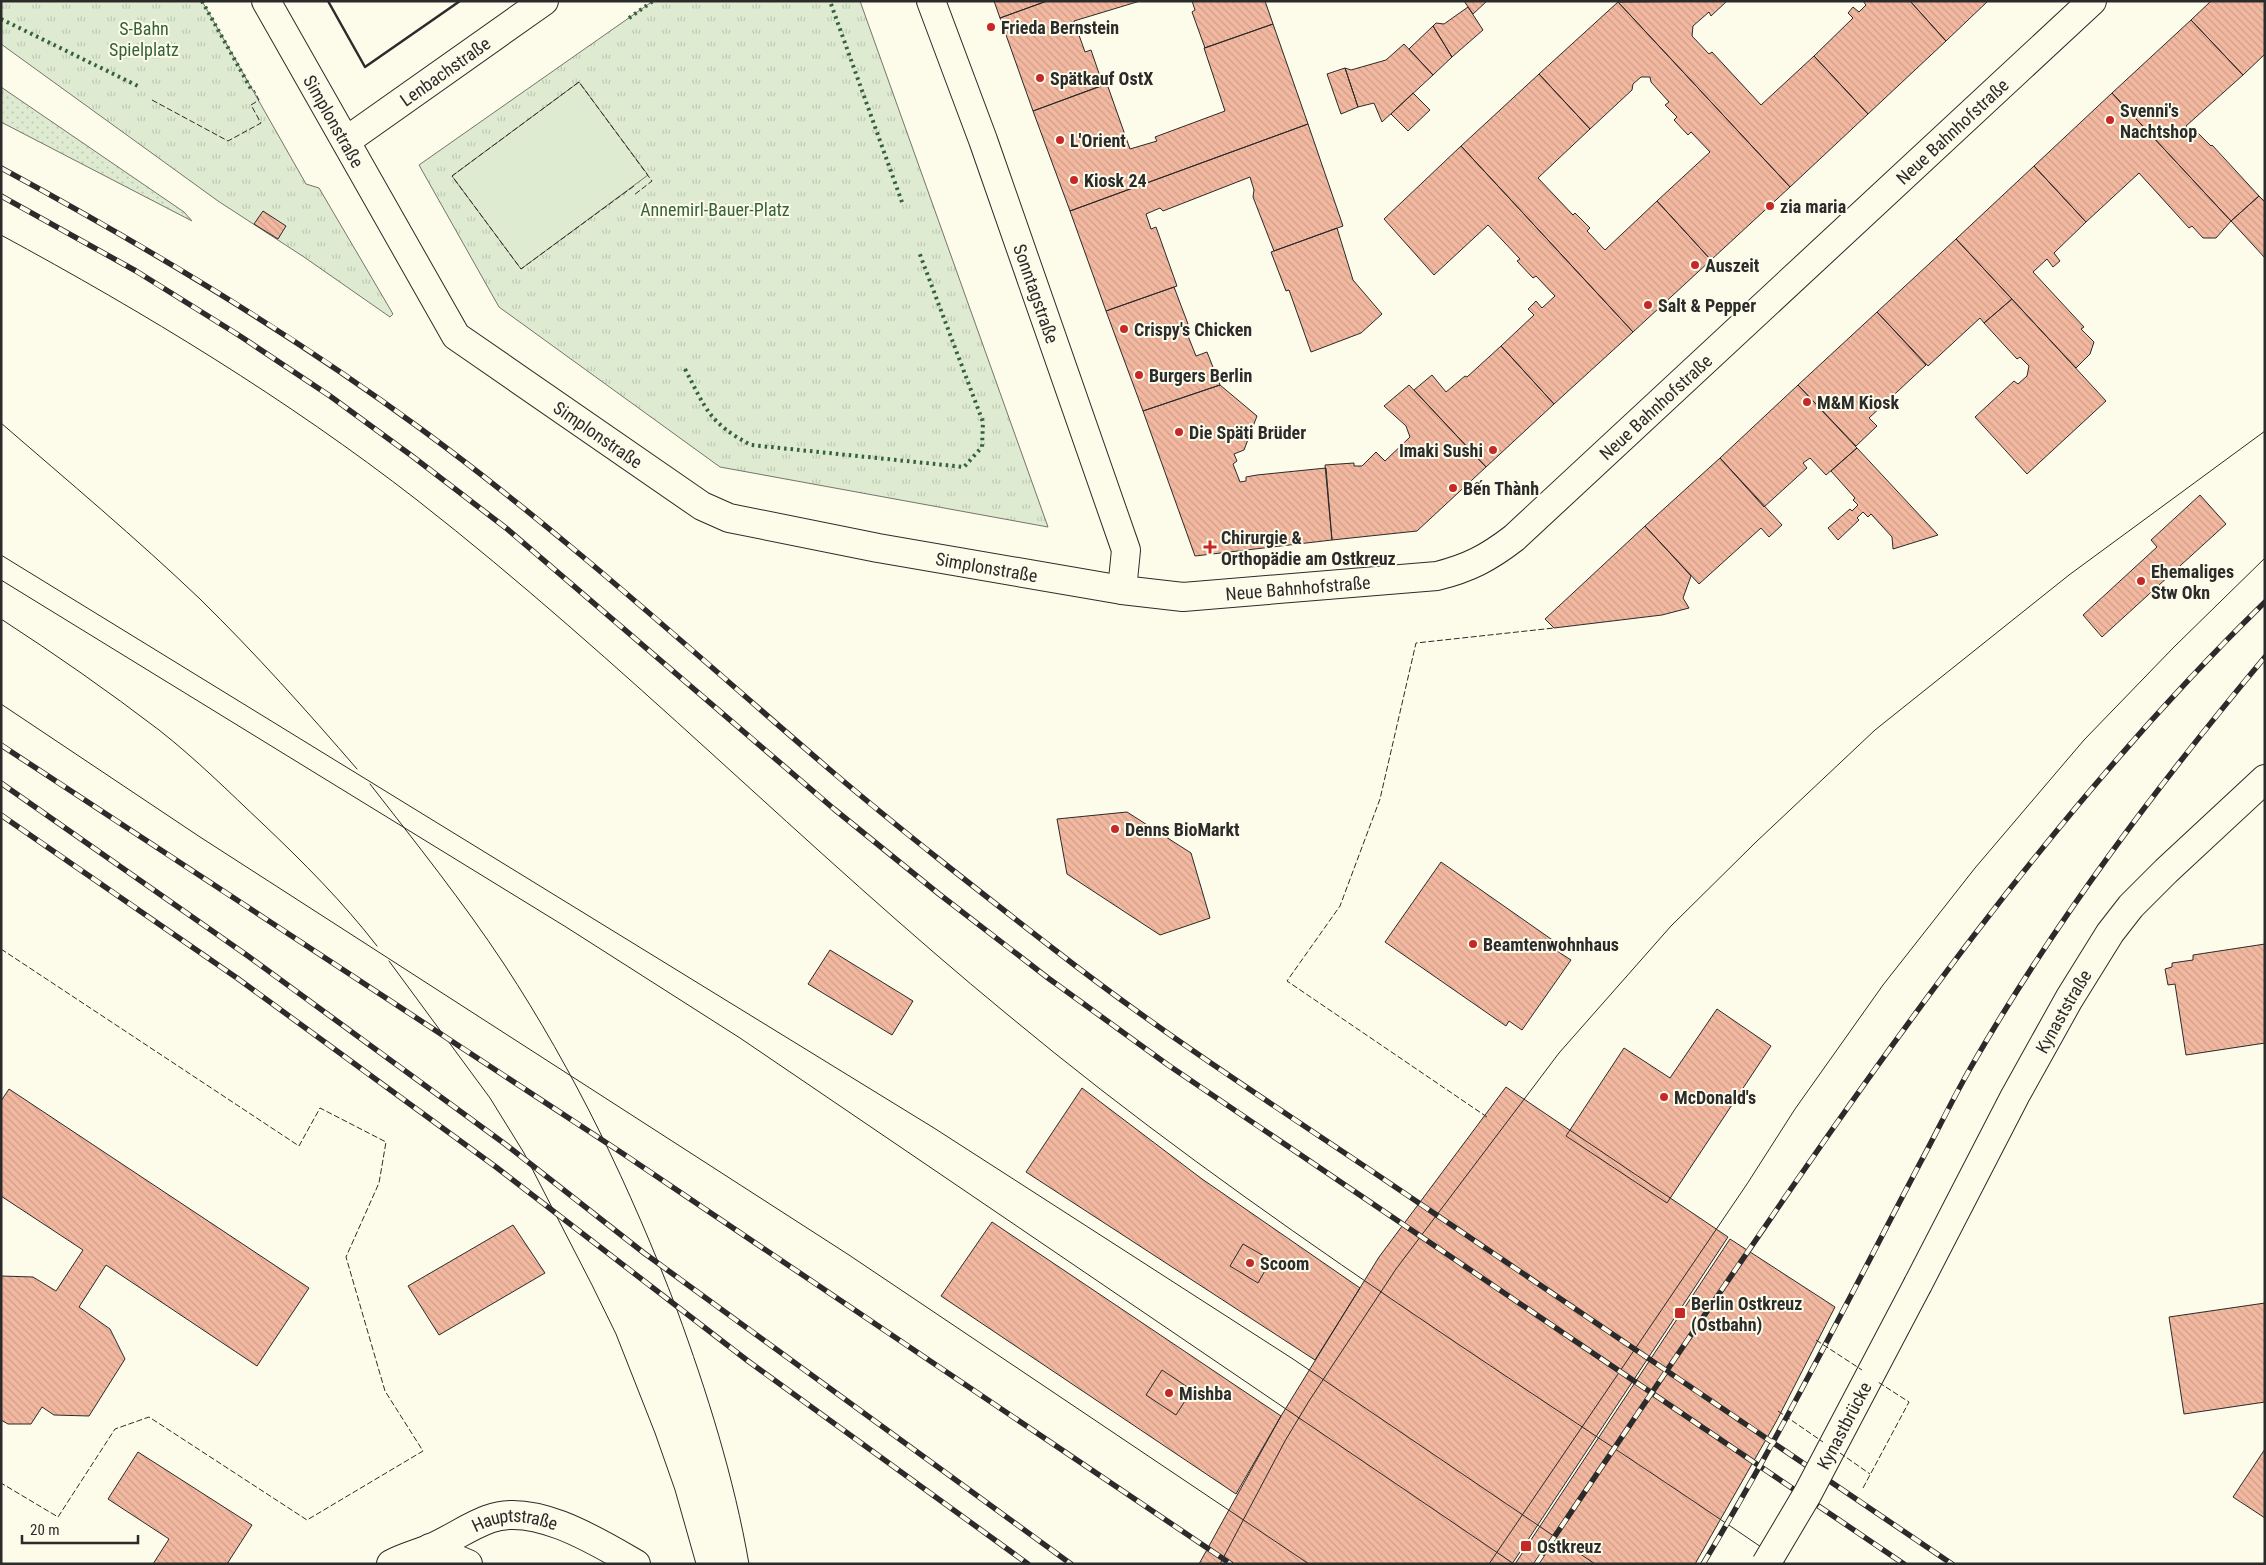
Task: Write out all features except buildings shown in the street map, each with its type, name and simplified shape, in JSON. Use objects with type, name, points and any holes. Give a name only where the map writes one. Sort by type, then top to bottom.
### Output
[{"type":"street","name":"Simplonstraße","points":[[266,1],[456,336],[702,506],[729,518],[878,548],[1122,590]]},
{"type":"street","name":"Lenbachstraße","points":[[346,141],[544,1]]},
{"type":"street","name":"Sonntagstraße","points":[[931,1],[983,140],[1126,550],[1122,590]]},
{"type":"street","name":"Neue Bahnhofstraße","points":[[1122,590],[1183,597],[1270,591],[1437,576],[1463,570],[1488,558],[1514,538],[2092,1]]},
{"type":"street","name":"Kynaststraße","points":[[1918,1284],[2015,1096],[2069,999],[2110,933],[2131,906],[2166,871],[2265,779]]},
{"type":"street","name":"Kynastbrücke","points":[[1766,1564],[1808,1493],[1918,1284]]},
{"type":"street","name":"Hauptstraße","points":[[430,1548],[490,1518],[515,1515],[539,1519],[577,1532],[636,1564]]},
{"type":"street","points":[[391,1564],[430,1548]]},
{"type":"street","name":"Hauptstraße","points":[[430,1548],[468,1564]]},
{"type":"green space","name":"S-Bahn Spielplatz","points":[[1,1],[202,1],[306,184],[319,188],[393,314],[390,317],[304,257],[218,201],[1,44]]},
{"type":"green space","name":"Annemirl-Bauer-Platz","points":[[653,1],[860,1],[1048,527],[720,467],[499,307],[419,165]]},
{"type":"green space","points":[[579,82],[648,175],[521,269],[452,176]]},
{"type":"green space","points":[[1,87],[184,212],[192,221],[1,122]]},
{"type":"tram line","points":[[1,235],[162,326],[266,392],[368,463],[417,500],[568,625],[933,952],[1101,1090],[1293,1231],[1786,1564]]},
{"type":"tram line","points":[[1,423],[127,532],[200,599],[280,682],[357,769]]},
{"type":"tram line","points":[[1220,1564],[1285,1441],[1309,1401],[1396,1269],[1559,1053],[1671,926],[1756,842],[1875,730],[2069,575],[2265,431]]},
{"type":"tram line","points":[[1,555],[934,1128],[1293,1359],[1595,1564]]},
{"type":"tram line","points":[[1489,1564],[1747,1184],[1795,1109],[1883,985],[1975,868],[2084,740],[2174,647],[2265,558]]},
{"type":"tram line","points":[[1,580],[566,927],[740,1038],[1514,1564]]},
{"type":"tram line","points":[[1,619],[101,687],[186,752],[308,868],[337,898],[377,946]]},
{"type":"tram line","points":[[1,704],[200,837],[849,1255],[1309,1564]]},
{"type":"tram line","points":[[370,784],[456,895],[504,964],[555,1047],[600,1132],[641,1220],[688,1341],[728,1467],[749,1564]]},
{"type":"tram line","points":[[389,961],[490,1098],[524,1153],[592,1285],[616,1334],[655,1433],[675,1490],[696,1564]]},
{"type":"railway","points":[[1,168],[110,228],[216,291],[371,393],[526,510],[578,552],[829,769],[913,838],[1135,1010],[1952,1564]]},
{"type":"railway","points":[[1,196],[136,271],[240,336],[330,396],[506,528],[834,809],[939,894],[1048,978],[1168,1065],[1904,1564]]},
{"type":"railway","points":[[1536,1564],[1721,1290],[1933,989],[2038,854],[2092,789],[2205,662],[2265,602]]},
{"type":"railway","points":[[1703,1564],[1787,1417],[1957,1092],[2003,1013],[2072,907],[2109,856],[2185,755],[2265,657]]},
{"type":"railway","points":[[1,745],[622,1153],[1231,1564]]},
{"type":"railway","points":[[1,783],[248,956],[505,1144],[644,1253],[1071,1564]]},
{"type":"railway","points":[[1,815],[237,978],[496,1167],[748,1361],[1028,1564]]},
{"type":"hedge","points":[[202,1],[251,89]]},
{"type":"hedge","points":[[629,18],[653,1]]},
{"type":"hedge","points":[[831,4],[903,205]]},
{"type":"hedge","points":[[1,19],[140,87]]},
{"type":"hedge","points":[[685,369],[710,414],[726,429],[751,445],[964,467],[982,447],[983,422],[919,252]]},
{"type":"fence","points":[[634,186],[521,269],[452,176],[579,82],[652,181],[634,195]]},
{"type":"fence","points":[[152,100],[228,141],[261,123],[251,105],[259,100],[254,90]]},
{"type":"fence","points":[[1487,1117],[1287,981],[1340,906],[1380,799],[1416,643],[1554,628]]},
{"type":"fence","points":[[1,949],[299,1146],[320,1108],[386,1142],[379,1183],[346,1257],[385,1391],[423,1451],[307,1520],[149,1417],[115,1429],[58,1517],[1,1483]]},
{"type":"fence","points":[[1816,1340],[1862,1370]]},
{"type":"fence","points":[[1863,1488],[1909,1402],[1878,1382]]},
{"type":"fence","points":[[1778,1411],[1823,1442]]},
{"type":"fence","points":[[1840,1453],[1870,1474]]},
{"type":"wall","points":[[328,1],[365,67],[460,1]]},
{"type":"place","name":"Frieda Bernstein","points":[[991,27]]},
{"type":"place","name":"Spätkauf OstX","points":[[1040,78]]},
{"type":"place","name":"Svenni's Nachtshop","points":[[2110,120]]},
{"type":"place","name":"L'Orient","points":[[1060,140]]},
{"type":"place","name":"Kiosk 24","points":[[1074,180]]},
{"type":"place","name":"zia maria","points":[[1770,206]]},
{"type":"place","name":"Auszeit","points":[[1695,265]]},
{"type":"place","name":"Salt & Pepper","points":[[1648,305]]},
{"type":"place","name":"Crispy's Chicken","points":[[1124,329]]},
{"type":"place","name":"Burgers Berlin","points":[[1139,375]]},
{"type":"place","name":"M&M Kiosk","points":[[1807,402]]},
{"type":"place","name":"Die Späti Brüder","points":[[1179,432]]},
{"type":"place","name":"Imaki Sushi","points":[[1493,450]]},
{"type":"place","name":"Bến Thành","points":[[1453,488]]},
{"type":"place","name":"Chirurgie & Orthopädie am Ostkreuz","points":[[1210,547]]},
{"type":"place","name":"Ehemaliges Stw Okn","points":[[2141,581]]},
{"type":"place","name":"Denns BioMarkt","points":[[1115,829]]},
{"type":"place","name":"Beamtenwohnhaus","points":[[1473,944]]},
{"type":"place","name":"McDonald's","points":[[1664,1097]]},
{"type":"place","name":"Scoom","points":[[1250,1263]]},
{"type":"place","name":"Berlin Ostkreuz (Ostbahn)","points":[[1680,1313]]},
{"type":"place","name":"Mishba","points":[[1169,1393]]},
{"type":"place","name":"Ostkreuz","points":[[1526,1546]]}]
